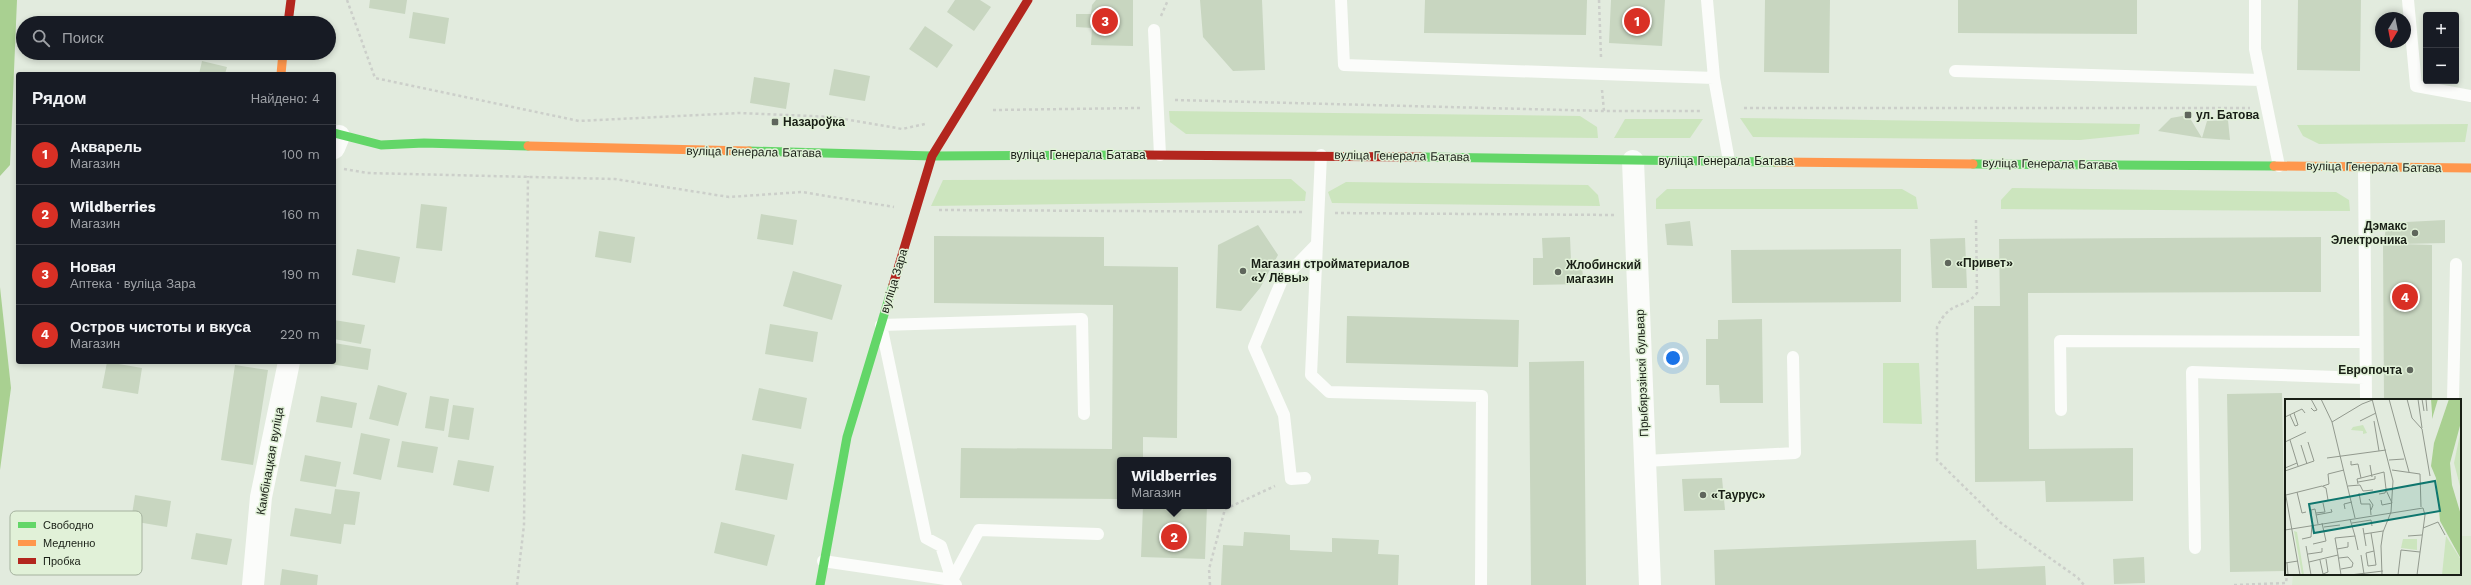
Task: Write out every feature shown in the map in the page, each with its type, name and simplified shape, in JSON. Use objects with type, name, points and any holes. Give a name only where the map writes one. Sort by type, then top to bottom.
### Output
[{"type":"street","points":[[289,16],[292,0]]},
{"type":"street","name":"вуліца Зара","points":[[820,585],[823,561],[847,437],[932,156],[954,118],[986,71],[1028,0]]},
{"type":"street","points":[[281,72],[282,60]]},
{"type":"street","name":"вуліца Генерала Батава","points":[[337,146],[424,143],[932,156],[1321,155],[1633,161],[1729,160],[2471,168]]},
{"type":"street","name":"Прыбярэзінскі бульвар","points":[[1633,161],[1650,585]]},
{"type":"street","name":"Камбінацкая вуліца","points":[[253,585],[261,497],[289,364]]},
{"type":"lane","points":[[1341,0],[1344,65],[1714,78]]},
{"type":"lane","points":[[1707,0],[1714,78],[1729,160]]},
{"type":"lane","points":[[2255,0],[2255,49],[2279,166]]},
{"type":"lane","points":[[2408,0],[2416,86],[2471,96]]},
{"type":"lane","points":[[1154,30],[1160,155]]},
{"type":"lane","points":[[1955,71],[2261,80]]},
{"type":"lane","points":[[1321,155],[1311,374],[1329,392],[1482,396],[1481,585]]},
{"type":"lane","points":[[2364,167],[2366,399]]},
{"type":"lane","points":[[1305,478],[1291,479],[1284,416],[1254,347],[1282,280],[1317,244]]},
{"type":"lane","points":[[2453,399],[2456,264]]},
{"type":"lane","points":[[954,583],[941,546],[926,538],[881,325],[1082,318],[1084,414]]},
{"type":"lane","points":[[2061,410],[2060,341],[2365,342]]},
{"type":"lane","points":[[1646,461],[1795,453],[1793,357]]},
{"type":"lane","points":[[2195,548],[2192,372],[2365,378]]},
{"type":"lane","points":[[954,583],[979,530],[1098,534]]},
{"type":"lane","points":[[823,561],[954,583]]},
{"type":"path","points":[[347,0],[375,78],[579,121],[739,112],[833,116],[902,129],[931,123]]},
{"type":"path","points":[[1175,100],[1604,111],[1700,111]]},
{"type":"path","points":[[993,110],[1142,108]]},
{"type":"path","points":[[1744,108],[2250,108]]},
{"type":"path","points":[[337,146],[367,173],[615,179],[729,197],[802,192],[915,210],[1622,215]]},
{"type":"path","points":[[517,585],[524,525],[528,176]]},
{"type":"path","points":[[1976,220],[1977,293],[1970,301],[1953,306],[1943,315],[1937,326],[1937,460],[2001,523],[2078,578],[2084,585]]},
{"type":"path","points":[[1231,506],[1291,479]]},
{"type":"path","points":[[1210,585],[1209,569],[1225,509]]},
{"type":"path","points":[[2234,585],[2286,583],[2287,575]]},
{"type":"shaded area","points":[[0,0],[17,0],[10,165],[0,176]]},
{"type":"shaded area","points":[[1169,111],[1580,116],[1597,127],[1598,138],[1186,134],[1170,122]]},
{"type":"shaded area","points":[[1740,118],[2140,124],[2139,134],[2080,140],[1753,137]]},
{"type":"shaded area","points":[[1625,119],[1703,119],[1690,138],[1614,138]]},
{"type":"shaded area","points":[[2468,124],[2465,142],[2319,144],[2303,136],[2297,125]]},
{"type":"shaded area","points":[[1291,179],[1306,192],[1305,201],[931,206],[943,180]]},
{"type":"shaded area","points":[[1346,182],[1588,185],[1598,195],[1600,206],[1332,203],[1328,192]]},
{"type":"shaded area","points":[[2012,188],[2336,192],[2349,200],[2350,211],[2001,209],[2001,200]]},
{"type":"shaded area","points":[[1667,189],[1902,189],[1916,197],[1918,209],[1656,209],[1656,199]]},
{"type":"shaded area","points":[[0,287],[11,388],[0,470]]},
{"type":"shaded area","points":[[1883,363],[1919,363],[1922,424],[1883,423]]},
{"type":"shaded area","points":[[2461,536],[2471,536],[2471,585],[2292,585],[2293,575],[2461,575]]},
{"type":"building","points":[[370,0],[407,0],[405,14],[369,8]]},
{"type":"building","points":[[955,0],[980,0],[991,7],[974,31],[947,12]]},
{"type":"building","points":[[1096,0],[1133,0],[1133,46],[1091,45],[1092,28],[1076,27],[1076,14],[1091,14],[1092,5]]},
{"type":"building","points":[[1200,0],[1262,0],[1265,70],[1233,71],[1203,37]]},
{"type":"building","points":[[1425,0],[1587,0],[1586,35],[1424,33]]},
{"type":"building","points":[[1611,0],[1665,0],[1662,46],[1609,43]]},
{"type":"building","points":[[1765,0],[1830,0],[1829,73],[1764,72]]},
{"type":"building","points":[[1958,0],[2137,0],[2137,34],[1958,33]]},
{"type":"building","points":[[2298,0],[2361,0],[2360,71],[2297,70]]},
{"type":"building","points":[[413,12],[449,18],[445,44],[409,38]]},
{"type":"building","points":[[925,26],[953,45],[937,68],[909,49]]},
{"type":"building","points":[[202,61],[227,67],[226,72],[199,72]]},
{"type":"building","points":[[834,69],[870,76],[865,101],[829,95]]},
{"type":"building","points":[[754,77],[790,83],[786,109],[750,103]]},
{"type":"building","points":[[2188,115],[2202,138],[2158,131],[2171,118]]},
{"type":"building","points":[[2228,120],[2230,140],[2202,138],[2207,121]]},
{"type":"building","points":[[421,204],[447,207],[442,251],[416,248]]},
{"type":"building","points":[[761,214],[797,220],[793,245],[757,239]]},
{"type":"building","points":[[2445,220],[2445,243],[2399,244],[2432,245],[2432,399],[2384,399],[2383,245],[2387,223]]},
{"type":"building","points":[[1690,221],[1693,246],[1667,245],[1665,224]]},
{"type":"building","name":"Магазин стройматериалов «У Лёвы»","points":[[1258,225],[1278,255],[1260,288],[1241,311],[1216,308],[1218,245]]},
{"type":"building","points":[[599,231],[635,237],[631,263],[595,257]]},
{"type":"building","points":[[934,236],[1104,237],[1104,266],[1178,267],[1177,438],[1143,437],[1143,457],[1117,457],[1117,499],[960,498],[961,448],[1112,449],[1113,305],[934,303]]},
{"type":"building","name":"Жлобинский магазин","points":[[1570,237],[1571,260],[1582,260],[1583,284],[1533,285],[1533,258],[1543,258],[1542,238]]},
{"type":"building","points":[[2321,237],[2321,292],[2028,293],[2029,449],[2133,448],[2133,501],[2046,502],[2045,481],[1975,482],[1974,306],[2000,306],[1999,239]]},
{"type":"building","name":"«Привет»","points":[[1965,238],[1967,288],[1932,288],[1930,239]]},
{"type":"building","points":[[357,249],[400,257],[395,283],[352,275]]},
{"type":"building","points":[[1901,249],[1901,302],[1732,303],[1731,250]]},
{"type":"building","points":[[793,271],[842,285],[832,320],[783,306]]},
{"type":"building","points":[[1347,316],[1519,320],[1518,367],[1346,363]]},
{"type":"building","points":[[1762,319],[1763,403],[1720,403],[1719,385],[1706,385],[1706,339],[1718,339],[1718,320]]},
{"type":"building","points":[[336,320],[365,325],[361,344],[336,339]]},
{"type":"building","points":[[770,324],[818,332],[813,362],[765,354]]},
{"type":"building","points":[[336,343],[371,349],[368,370],[330,364],[336,364]]},
{"type":"building","points":[[1584,361],[1586,585],[1531,585],[1529,362]]},
{"type":"building","points":[[107,364],[119,364],[142,368],[138,394],[102,388]]},
{"type":"building","points":[[235,365],[268,370],[253,465],[221,460]]},
{"type":"building","points":[[378,385],[407,393],[398,426],[369,419]]},
{"type":"building","points":[[759,388],[807,398],[801,429],[752,420]]},
{"type":"building","points":[[2282,393],[2285,571],[2230,572],[2227,394]]},
{"type":"building","points":[[321,396],[357,403],[352,428],[316,422]]},
{"type":"building","points":[[430,396],[449,399],[444,431],[425,428]]},
{"type":"building","points":[[453,405],[474,408],[469,440],[448,437]]},
{"type":"building","points":[[361,433],[390,439],[381,480],[353,474]]},
{"type":"building","points":[[402,441],[438,447],[433,473],[397,467]]},
{"type":"building","points":[[742,454],[794,464],[787,500],[735,490]]},
{"type":"building","points":[[305,455],[341,462],[336,487],[300,481]]},
{"type":"building","points":[[458,460],[494,466],[489,492],[453,485]]},
{"type":"building","name":"«Таурус»","points":[[1722,478],[1725,510],[1684,511],[1682,479]]},
{"type":"building","points":[[335,489],[360,492],[355,525],[344,524],[341,544],[290,536],[295,508],[331,514]]},
{"type":"building","points":[[135,495],[171,501],[167,527],[142,523],[142,511],[133,511]]},
{"type":"building","points":[[1143,509],[1207,509],[1205,559],[1141,557]]},
{"type":"building","points":[[721,522],[775,535],[767,566],[714,553]]},
{"type":"building","points":[[1244,532],[1290,535],[1290,550],[1332,552],[1332,538],[1379,540],[1378,554],[1399,555],[1398,585],[1221,585],[1223,545],[1243,546]]},
{"type":"building","points":[[196,533],[232,539],[227,565],[191,559]]},
{"type":"building","points":[[1976,540],[1977,569],[2045,566],[2046,585],[1715,585],[1714,550]]},
{"type":"building","points":[[2144,557],[2145,583],[2114,584],[2113,559]]},
{"type":"building","points":[[282,569],[318,575],[317,585],[280,585]]},
{"type":"traffic: fast","points":[[336,134],[381,145],[424,143],[528,146]]},
{"type":"traffic: fast","points":[[749,151],[932,156],[1145,155]]},
{"type":"traffic: fast","points":[[1421,157],[1776,162]]},
{"type":"traffic: fast","points":[[1973,164],[2274,166]]},
{"type":"traffic: fast","points":[[820,585],[847,437],[893,285]]},
{"type":"traffic: slow","points":[[281,72],[282,60]]},
{"type":"traffic: slow","points":[[528,146],[749,151]]},
{"type":"traffic: slow","points":[[1776,162],[1973,164]]},
{"type":"traffic: slow","points":[[2274,166],[2471,168]]},
{"type":"traffic: jam","points":[[289,16],[291,0]]},
{"type":"traffic: jam","points":[[893,285],[932,156],[1028,0]]},
{"type":"traffic: jam","points":[[1145,155],[1421,157]]},
{"type":"place","name":"Новая","points":[[1105,21]]},
{"type":"place","name":"Акварель","points":[[1637,21]]},
{"type":"place","name":"ул. Батова","points":[[2188,115]]},
{"type":"place","name":"Назароўка","points":[[775,122]]},
{"type":"place","name":"Дэмакс Электроника","points":[[2415,233]]},
{"type":"place","name":"«Привет»","points":[[1948,263]]},
{"type":"place","name":"Магазин стройматериалов «У Лёвы»","points":[[1243,271]]},
{"type":"place","name":"Жлобинский магазин","points":[[1558,272]]},
{"type":"place","name":"Остров чистоты и вкуса","points":[[2405,297]]},
{"type":"place","name":"Европочта","points":[[2410,370]]},
{"type":"place","name":"«Таурус»","points":[[1703,495]]},
{"type":"place","name":"Wildberries","points":[[1174,537]]}]
